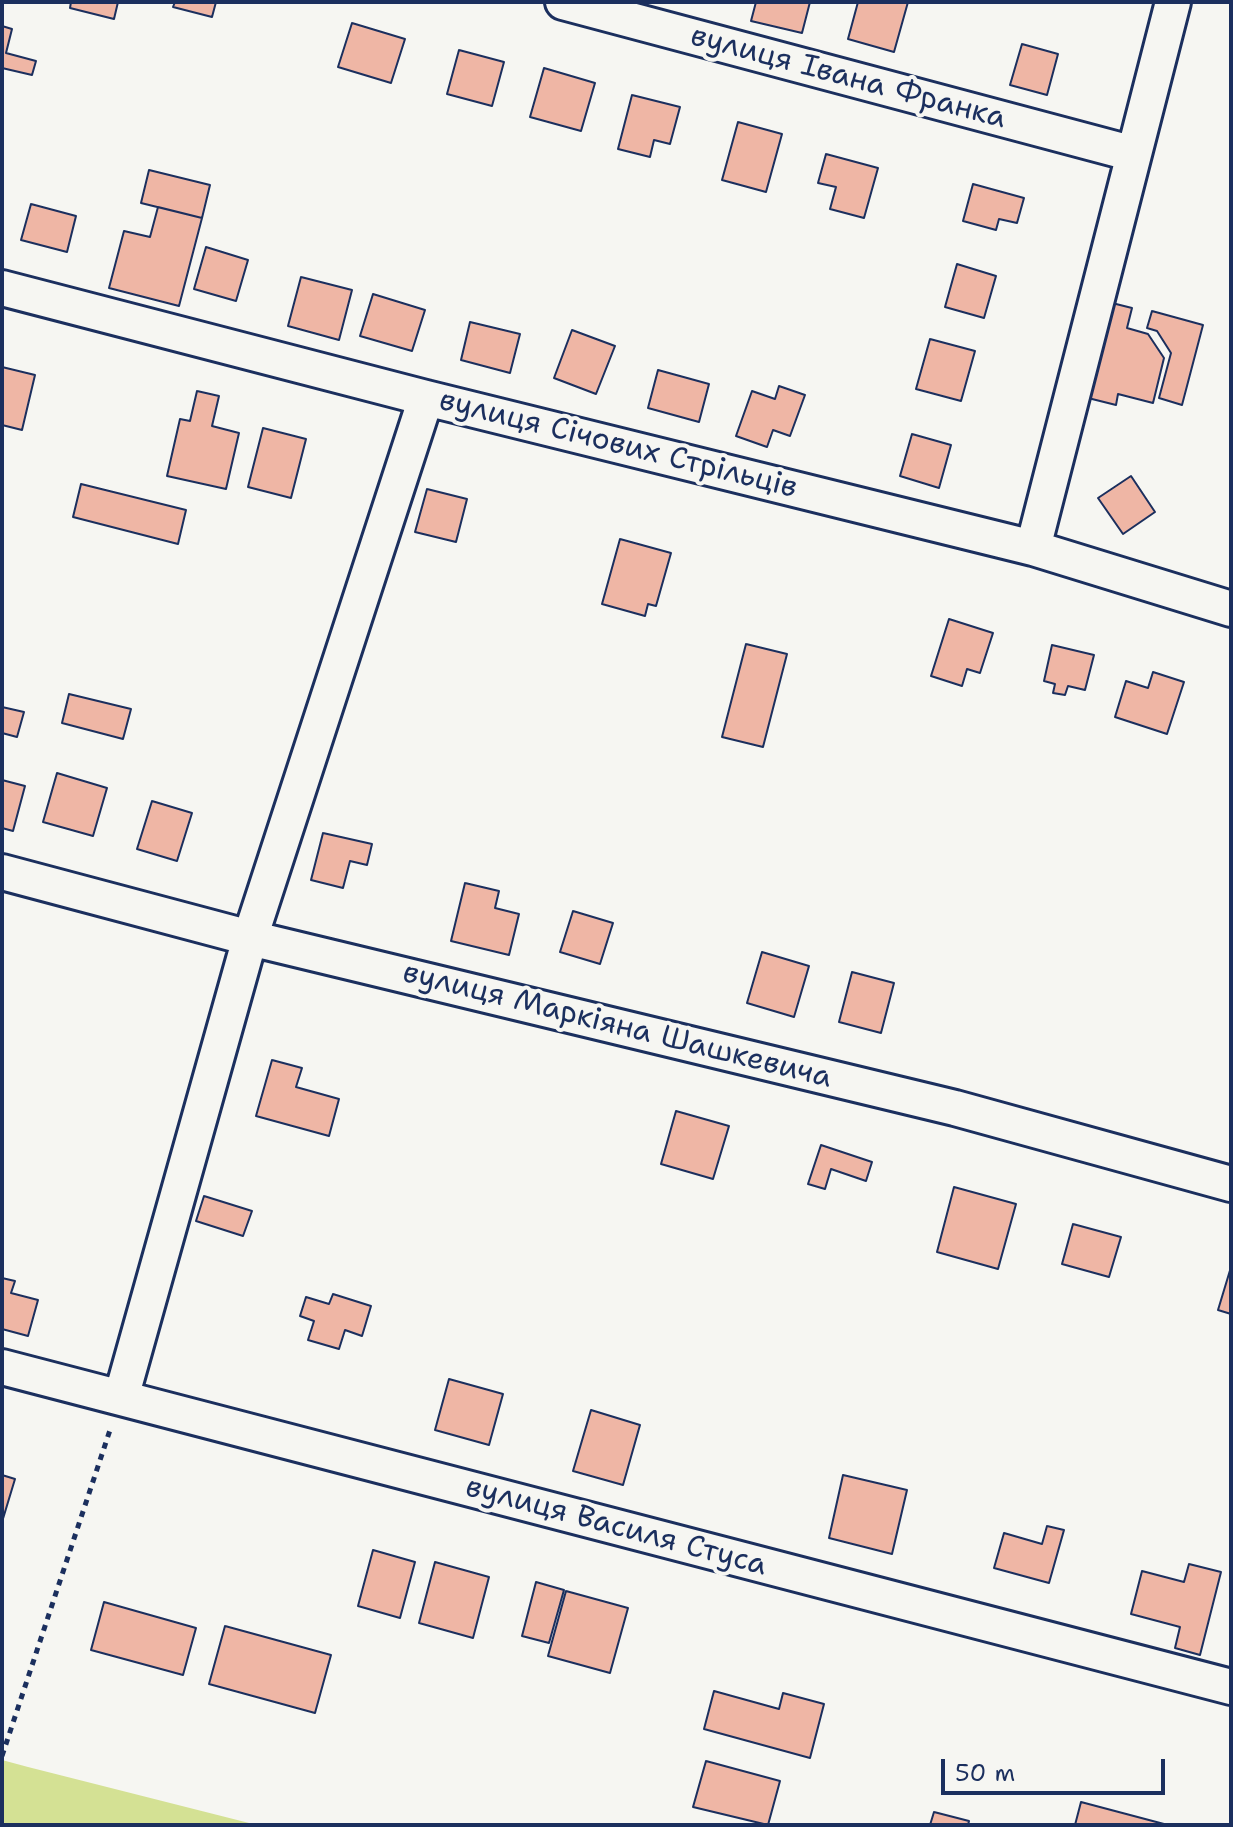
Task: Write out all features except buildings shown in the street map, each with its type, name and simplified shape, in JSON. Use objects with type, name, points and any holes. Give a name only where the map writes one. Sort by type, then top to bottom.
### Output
[{"type":"street","name":"вулиця Івана Франка","points":[[563,2],[1134,154]]},
{"type":"street","points":[[1033,548],[1173,2]]},
{"type":"street","name":"вулиця Січових Стрільців","points":[[2,288],[426,398],[1033,548],[1231,609]]},
{"type":"street","points":[[121,1398],[250,938],[426,398]]},
{"type":"street","name":"вулиця Маркіяна Шашкевича","points":[[2,872],[250,938],[955,1108],[1231,1184]]},
{"type":"street","name":"вулиця Василя Стуса","points":[[2,1367],[1231,1687]]},
{"type":"path","points":[[2,1756],[121,1398]]},
{"type":"green space","points":[[2,1760],[28,1767],[257,1825],[2,1825]]}]
